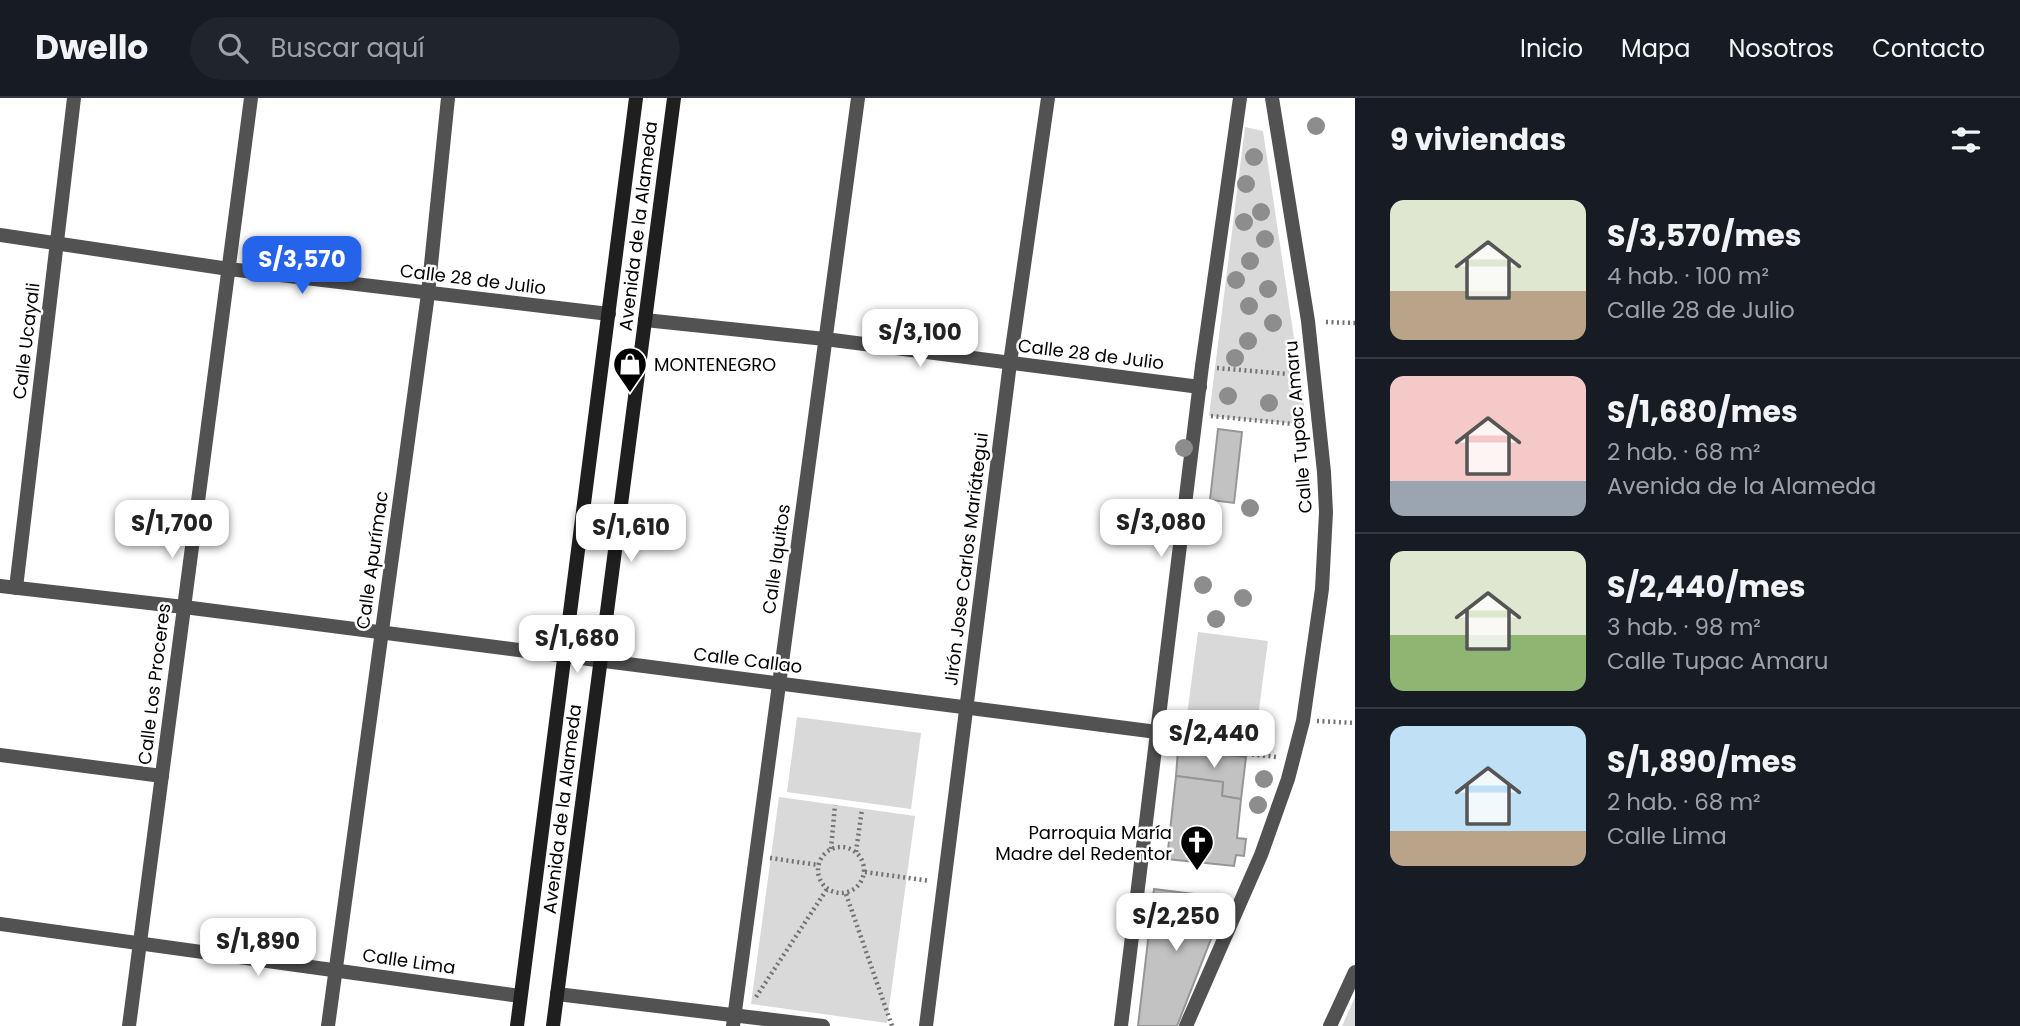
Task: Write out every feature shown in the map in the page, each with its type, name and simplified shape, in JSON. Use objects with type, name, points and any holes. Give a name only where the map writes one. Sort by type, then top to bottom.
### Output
[{"type":"street","name":"Calle Ucayali","points":[[16,588],[74,98]]},
{"type":"street","name":"Calle Los Proceres","points":[[129,1026],[251,98]]},
{"type":"street","name":"Calle Apurímac","points":[[328,1026],[428,294],[448,98]]},
{"type":"street","name":"Avenida de la Alameda","points":[[517,1026],[636,98]]},
{"type":"street","name":"Avenida de la Alameda","points":[[553,1026],[674,98]]},
{"type":"street","name":"Calle Iquitos","points":[[737,1019],[755,857],[858,98]]},
{"type":"street","name":"Jirón Jose Carlos Mariátegui","points":[[926,1026],[1010,363],[1048,98]]},
{"type":"street","points":[[1121,1026],[1199,387],[1240,98]]},
{"type":"street","name":"Calle Tupac Amaru","points":[[1186,1026],[1261,855],[1294,758],[1303,721],[1322,589],[1326,512],[1314,377],[1308,321],[1272,98]]},
{"type":"street","name":"Calle 28 de Julio","points":[[0,236],[229,269],[609,314]]},
{"type":"street","name":"Calle 28 de Julio","points":[[645,320],[1199,387]]},
{"type":"street","name":"Calle Callao","points":[[0,586],[779,683],[966,708],[1156,738]]},
{"type":"street","points":[[0,755],[162,776]]},
{"type":"street","name":"Calle Lima","points":[[0,924],[520,996]]},
{"type":"street","points":[[1330,1026],[1355,972]]},
{"type":"street","points":[[557,995],[737,1019],[823,1026]]},
{"type":"path","points":[[1308,321],[1355,323]]},
{"type":"path","points":[[1202,366],[1314,377]]},
{"type":"path","points":[[1196,414],[1319,427]]},
{"type":"path","points":[[1303,721],[1355,723]]},
{"type":"path","points":[[1156,738],[1294,758]]},
{"type":"path","points":[[831,849],[835,805]]},
{"type":"path","points":[[856,852],[862,808]]},
{"type":"path","points":[[844,847],[856,852],[865,872],[859,886],[846,894],[827,889],[819,878],[818,865],[821,858],[831,849],[844,847]]},
{"type":"path","points":[[755,857],[818,865]]},
{"type":"path","points":[[865,872],[944,883]]},
{"type":"path","points":[[737,1019],[827,889]]},
{"type":"path","points":[[846,894],[892,1026]]},
{"type":"shaded area","points":[[1245,127],[1263,131],[1307,425],[1209,416]]},
{"type":"shaded area","points":[[1198,632],[1268,641],[1254,747],[1184,738]]},
{"type":"shaded area","points":[[797,717],[921,733],[911,809],[787,792]]},
{"type":"shaded area","points":[[779,797],[915,816],[887,1023],[751,1004]]},
{"type":"shaded area","points":[[1355,997],[1355,1026],[1342,1026]]},
{"type":"building","points":[[1218,429],[1242,432],[1234,503],[1210,500]]},
{"type":"building","points":[[1178,750],[1246,757],[1241,799],[1222,796],[1223,782],[1176,776]]},
{"type":"building","points":[[1176,776],[1223,782],[1222,796],[1241,799],[1237,838],[1246,839],[1244,856],[1236,855],[1234,866],[1167,859]]},
{"type":"building","points":[[1154,889],[1227,898],[1177,1026],[1138,1026]]},
{"type":"place","name":"MONTENEGRO","points":[[630,394]]},
{"type":"place","name":"Parroquia María Madre del Redentor","points":[[1197,872]]}]
